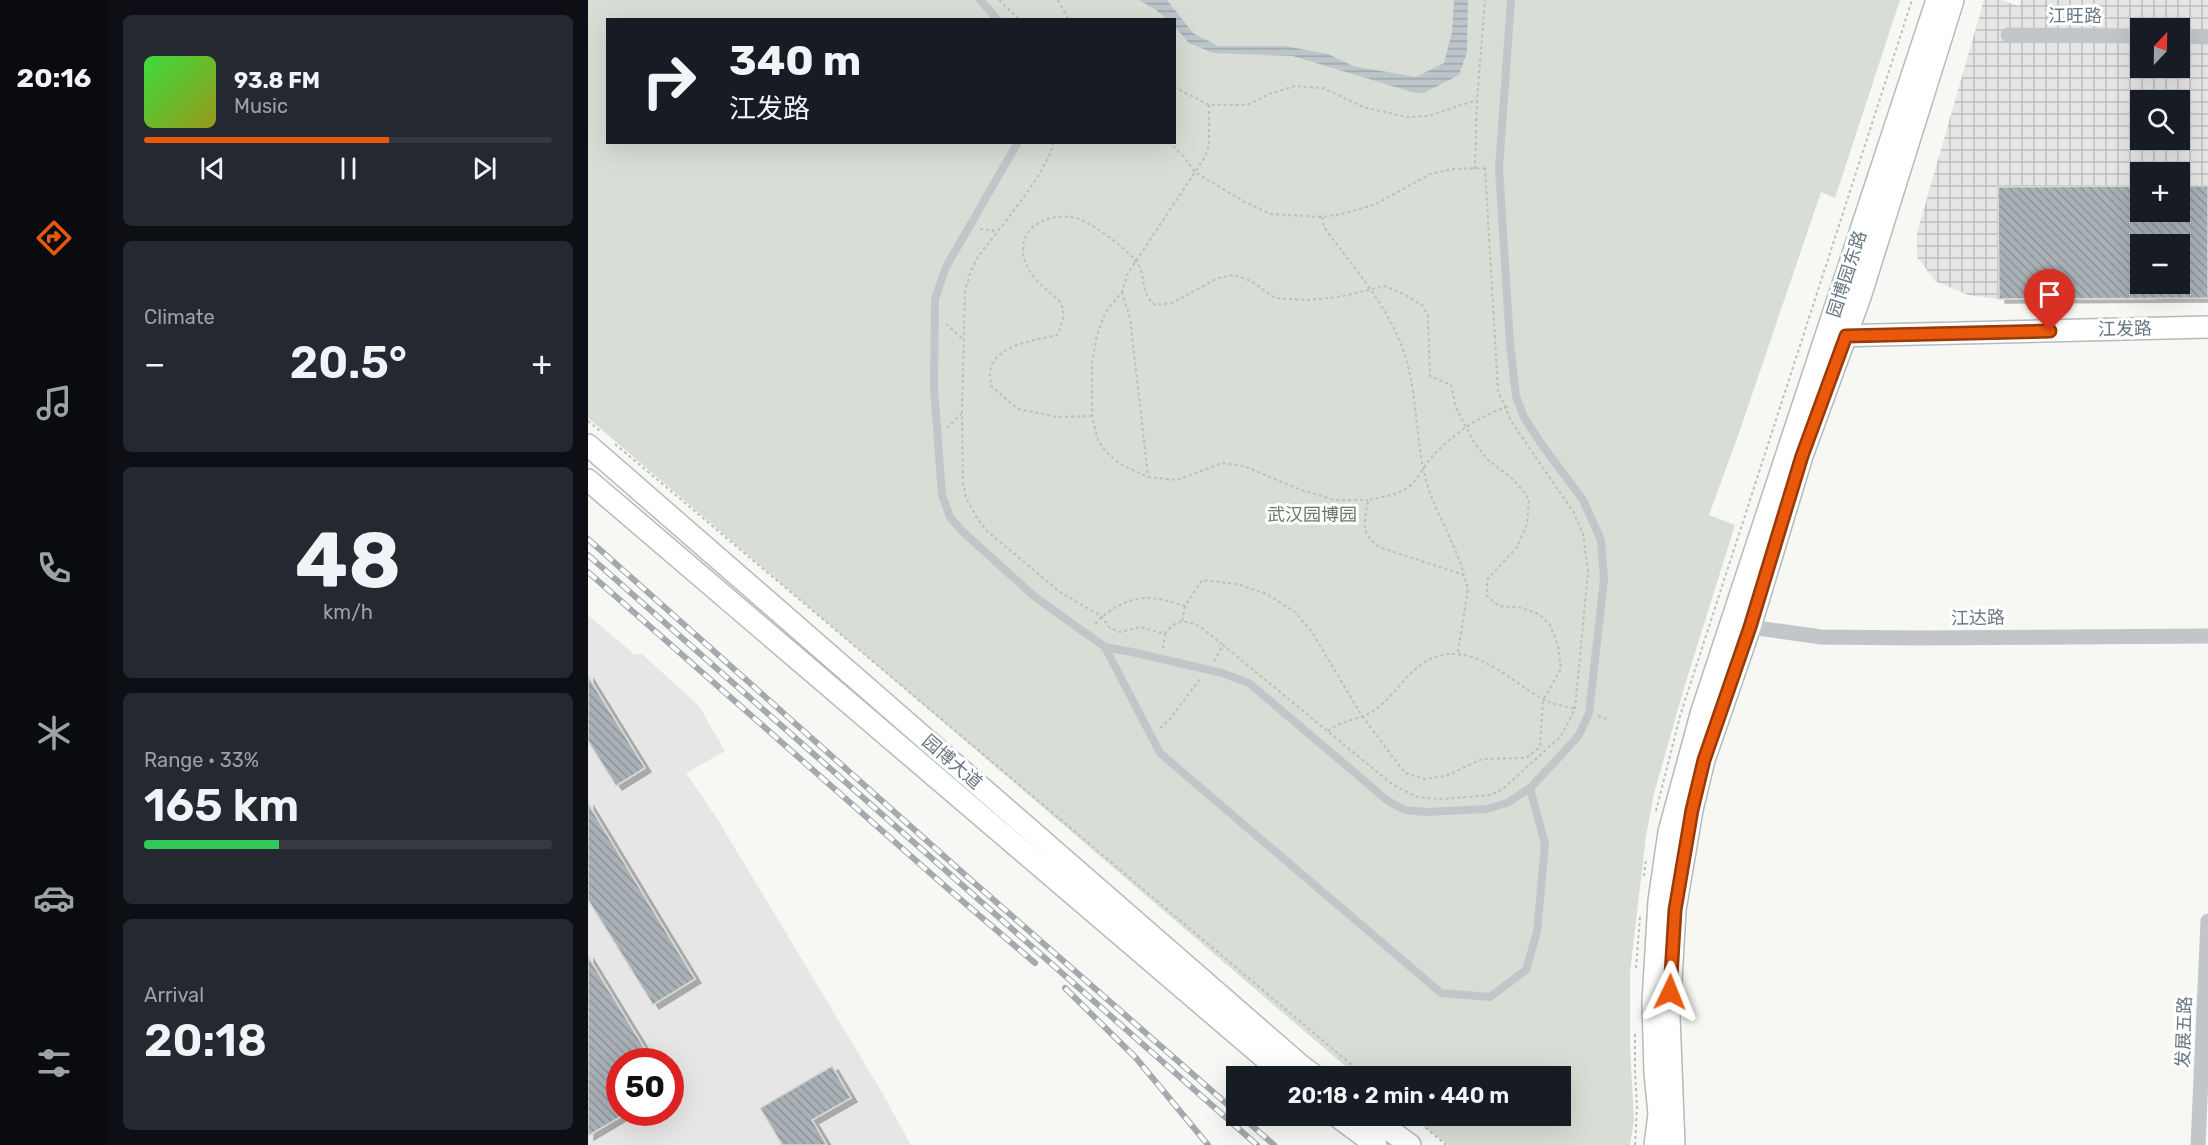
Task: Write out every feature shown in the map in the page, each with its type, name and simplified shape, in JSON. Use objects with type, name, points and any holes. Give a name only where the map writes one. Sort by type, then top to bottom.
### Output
[{"type":"main road","name":"园博园东路","points":[[1674,1145],[1669,1016],[1675,910],[1692,810],[1704,760],[1750,627],[1937,0]]},
{"type":"main road","name":"园博园东路","points":[[1655,1145],[1659,1114],[1655,1073],[1653,1002],[1659,901],[1670,832],[1702,711],[1836,336],[1860,297],[1953,0]]},
{"type":"main road","name":"江发路","points":[[1836,336],[2208,327]]},
{"type":"main road","name":"园博大道","points":[[597,441],[1302,1066]]},
{"type":"main road","name":"园博大道","points":[[588,480],[1274,1066]]},
{"type":"main road","points":[[1350,1126],[1376,1145]]},
{"type":"main road","points":[[1384,1126],[1410,1145]]},
{"type":"street","name":"江旺路","points":[[2008,35],[2130,36]]},
{"type":"street","points":[[2190,36],[2208,37]]},
{"type":"street","name":"江达路","points":[[1750,627],[1821,637],[2208,636]]},
{"type":"street","name":"发展五路","points":[[2199,1145],[2208,921]]},
{"type":"lane","points":[[980,0],[996,18]]},
{"type":"lane","points":[[1017,144],[946,267],[935,299],[934,388],[942,495],[950,517],[962,531],[1035,597],[1105,647],[1209,670],[1249,683],[1388,801],[1405,810],[1426,812],[1486,809],[1507,803],[1530,788],[1579,735],[1589,713],[1604,579],[1601,540],[1583,500],[1540,442],[1524,417],[1516,396],[1510,344],[1499,168],[1511,0]]},
{"type":"lane","points":[[1105,647],[1160,753],[1441,993],[1490,997],[1526,970],[1537,932],[1545,844],[1530,788]]},
{"type":"path","points":[[999,0],[1018,18]]},
{"type":"path","points":[[1058,0],[1068,18]]},
{"type":"path","points":[[1475,169],[1477,100],[1485,0]]},
{"type":"path","points":[[1176,88],[1209,105],[1247,105],[1269,94],[1295,86],[1323,88],[1363,106],[1407,117],[1428,116],[1477,100]]},
{"type":"path","points":[[1209,105],[1209,145],[1205,157],[1128,273],[1122,292],[1105,314],[1097,335],[1092,363],[1092,416],[1098,440],[1107,452],[1120,464],[1148,477],[1177,480],[1222,463],[1245,466],[1301,490],[1335,500],[1368,500],[1392,495],[1409,487],[1439,449],[1466,428],[1504,408],[1519,404]]},
{"type":"path","points":[[1053,144],[1036,179],[978,257],[965,290],[962,413],[963,482],[966,498],[987,531],[1060,592],[1101,616],[1110,627],[1120,632],[1141,627],[1166,634]]},
{"type":"path","points":[[1162,650],[1170,626],[1182,621],[1196,624],[1393,785],[1417,797],[1441,800],[1491,795],[1504,788],[1561,736],[1575,709],[1588,571],[1583,534],[1574,513],[1511,421],[1498,391],[1485,168],[1430,174],[1376,204],[1322,218],[1270,214],[1243,201],[1195,172],[1171,144]]},
{"type":"path","points":[[1092,416],[1057,417],[1018,409],[991,386],[990,370],[998,356],[1017,345],[1058,335],[1064,320],[1061,303],[1028,271],[1023,251],[1027,234],[1040,221],[1062,216],[1079,219],[1101,232],[1136,261],[1142,274],[1146,297],[1155,305],[1172,303],[1218,278],[1234,275],[1251,281],[1275,298],[1308,300],[1339,297],[1385,286],[1404,294],[1424,306],[1428,316],[1430,376],[1451,385],[1456,408],[1466,428],[1487,459],[1514,480],[1529,499],[1527,524],[1517,547],[1487,580],[1487,596],[1499,606],[1518,607],[1539,614],[1550,626],[1558,645],[1561,669],[1543,700],[1539,747],[1526,758],[1482,759],[1446,776],[1425,779],[1406,773],[1383,747],[1312,632],[1295,612],[1286,606],[1267,594],[1237,584],[1202,580],[1185,606],[1182,621]]},
{"type":"path","points":[[1322,218],[1324,226],[1390,321],[1408,366],[1429,488],[1459,555],[1468,589],[1458,652]]},
{"type":"path","points":[[978,229],[997,231]]},
{"type":"path","points":[[1122,292],[1130,318],[1148,477]]},
{"type":"path","points":[[946,316],[946,325],[964,340]]},
{"type":"path","points":[[947,428],[962,413]]},
{"type":"path","points":[[588,421],[597,441]]},
{"type":"path","points":[[615,444],[1353,1066]]},
{"type":"path","points":[[1368,500],[1364,530],[1369,540],[1380,548],[1464,576]]},
{"type":"path","points":[[981,530],[987,531]]},
{"type":"path","points":[[1101,616],[1128,601],[1150,597],[1185,606]]},
{"type":"path","points":[[1151,736],[1170,719],[1209,670],[1223,645]]},
{"type":"path","points":[[1328,731],[1336,724],[1374,711],[1410,672],[1431,658],[1458,652],[1491,665],[1543,700],[1607,718]]},
{"type":"path","points":[[1424,1126],[1446,1145]]},
{"type":"shaded area","points":[[1139,0],[1167,0],[1193,33],[1218,46],[1285,46],[1328,54],[1353,66],[1416,77],[1444,63],[1452,32],[1454,0],[1468,0],[1467,52],[1459,75],[1424,93],[1412,92],[1293,56],[1213,53],[1189,43],[1176,28],[1176,18],[1166,18]]},
{"type":"shaded area","points":[[1984,0],[2001,0],[2019,6],[2021,0],[2208,0],[2208,298],[1999,299],[1968,295],[1935,281],[1917,257],[1917,233]]},
{"type":"shaded area","points":[[588,615],[634,654],[642,654],[699,706],[725,751],[686,773],[716,817],[880,1089],[911,1145],[588,1145]]},
{"type":"green space","name":"武汉园博园","points":[[588,0],[1900,0],[1835,198],[1821,192],[1709,515],[1735,525],[1684,688],[1654,794],[1646,836],[1630,972],[1630,1047],[1634,1120],[1630,1145],[1448,1145],[1423,1126],[1571,1126],[1571,1066],[1345,1066],[588,418]]},
{"type":"building","points":[[2130,186],[2130,222],[2190,222],[2190,186],[2208,186],[2208,298],[1999,299],[1998,187]]},
{"type":"building","points":[[588,676],[645,768],[616,786],[588,741]]},
{"type":"building","points":[[588,803],[695,979],[653,1005],[588,900]]},
{"type":"building","points":[[588,956],[644,1048],[606,1048],[606,1125],[588,1136]]},
{"type":"building","points":[[832,1066],[851,1098],[812,1120],[827,1145],[782,1145],[760,1108]]},
{"type":"railway","points":[[588,539],[1226,1103]]},
{"type":"railway","points":[[588,555],[1257,1145]]},
{"type":"railway","points":[[588,572],[1035,963]]},
{"type":"railway","points":[[1065,988],[1136,1058],[1208,1145]]},
{"type":"railway","points":[[1252,1126],[1274,1145]]},
{"type":"route","points":[[1670,992],[1675,910],[1692,810],[1704,760],[1750,627],[1802,456],[1846,336],[2050,331]]}]
